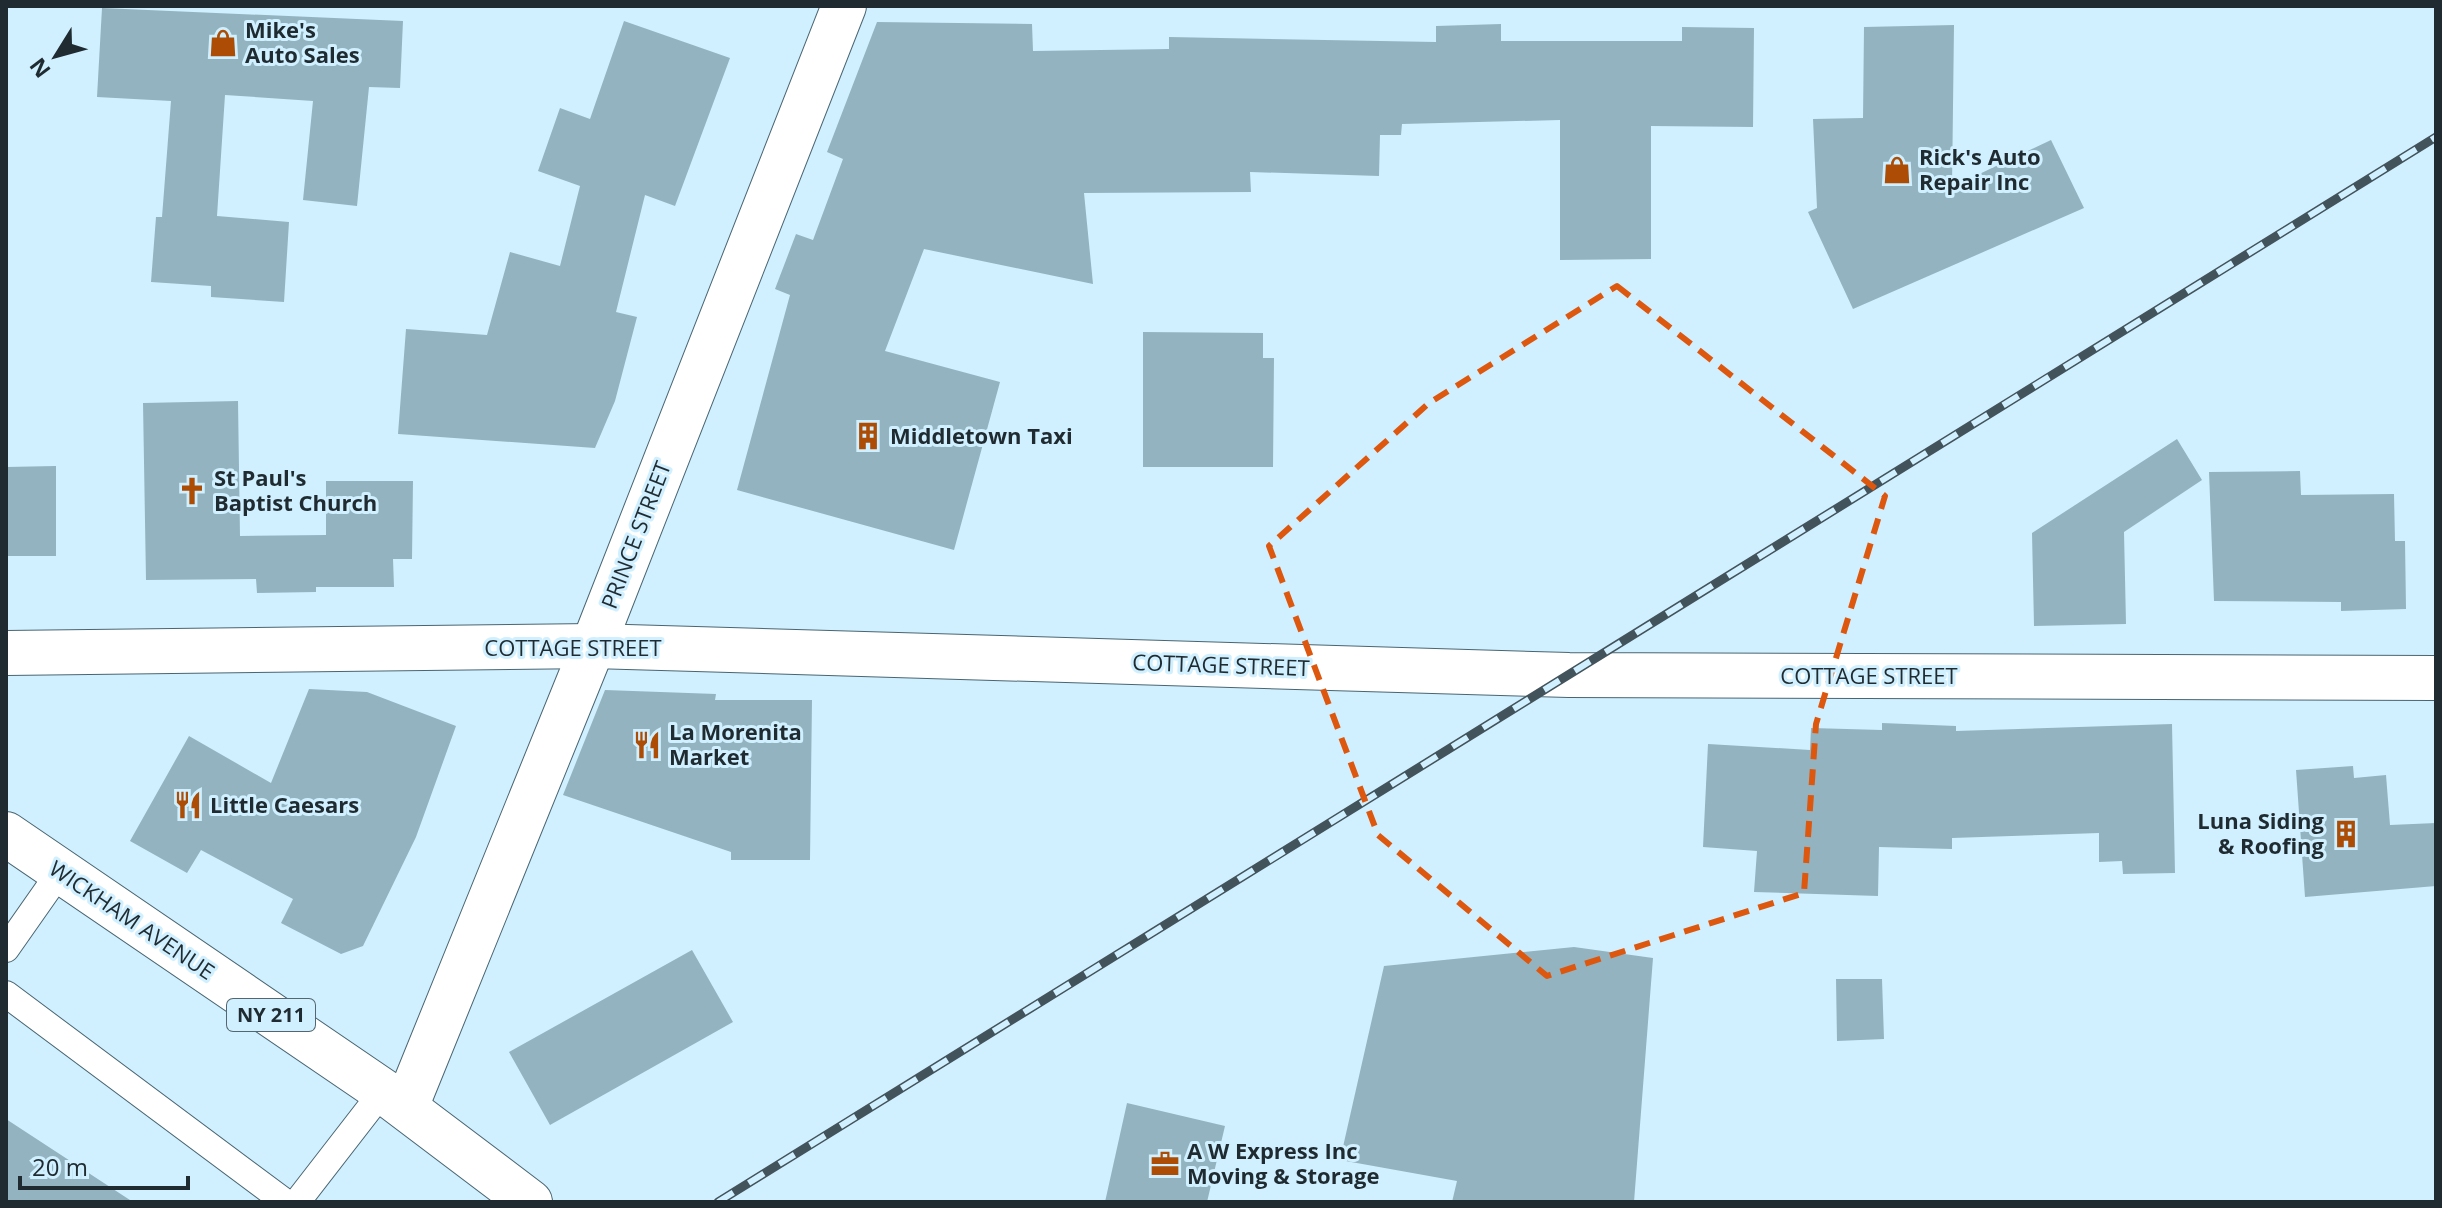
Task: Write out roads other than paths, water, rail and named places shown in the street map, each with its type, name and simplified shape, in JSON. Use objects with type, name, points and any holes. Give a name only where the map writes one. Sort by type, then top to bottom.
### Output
[{"type":"street","name":"PRINCE STREET","points":[[394,1099],[593,646],[844,6]]},
{"type":"street","name":"COTTAGE STREET","points":[[6,653],[593,646],[1569,675],[2436,678]]},
{"type":"street","name":"WICKHAM AVENUE","points":[[6,834],[394,1099],[530,1202]]},
{"type":"lane","points":[[6,949],[60,872]]},
{"type":"lane","points":[[6,994],[285,1202]]},
{"type":"lane","points":[[297,1202],[394,1099]]},
{"type":"railway","points":[[718,1202],[2436,137]]},
{"type":"place","name":"Mike's Auto Sales","points":[[223,43]]},
{"type":"place","name":"Rick's Auto Repair Inc","points":[[1897,170]]},
{"type":"place","name":"Middletown Taxi","points":[[868,436]]},
{"type":"place","name":"St Paul's Baptist Church","points":[[192,491]]},
{"type":"place","name":"La Morenita Market","points":[[647,745]]},
{"type":"place","name":"Little Caesars","points":[[188,805]]},
{"type":"place","name":"Luna Siding & Roofing","points":[[2346,834]]},
{"type":"place","name":"A W Express Inc Moving & Storage","points":[[1165,1164]]}]
